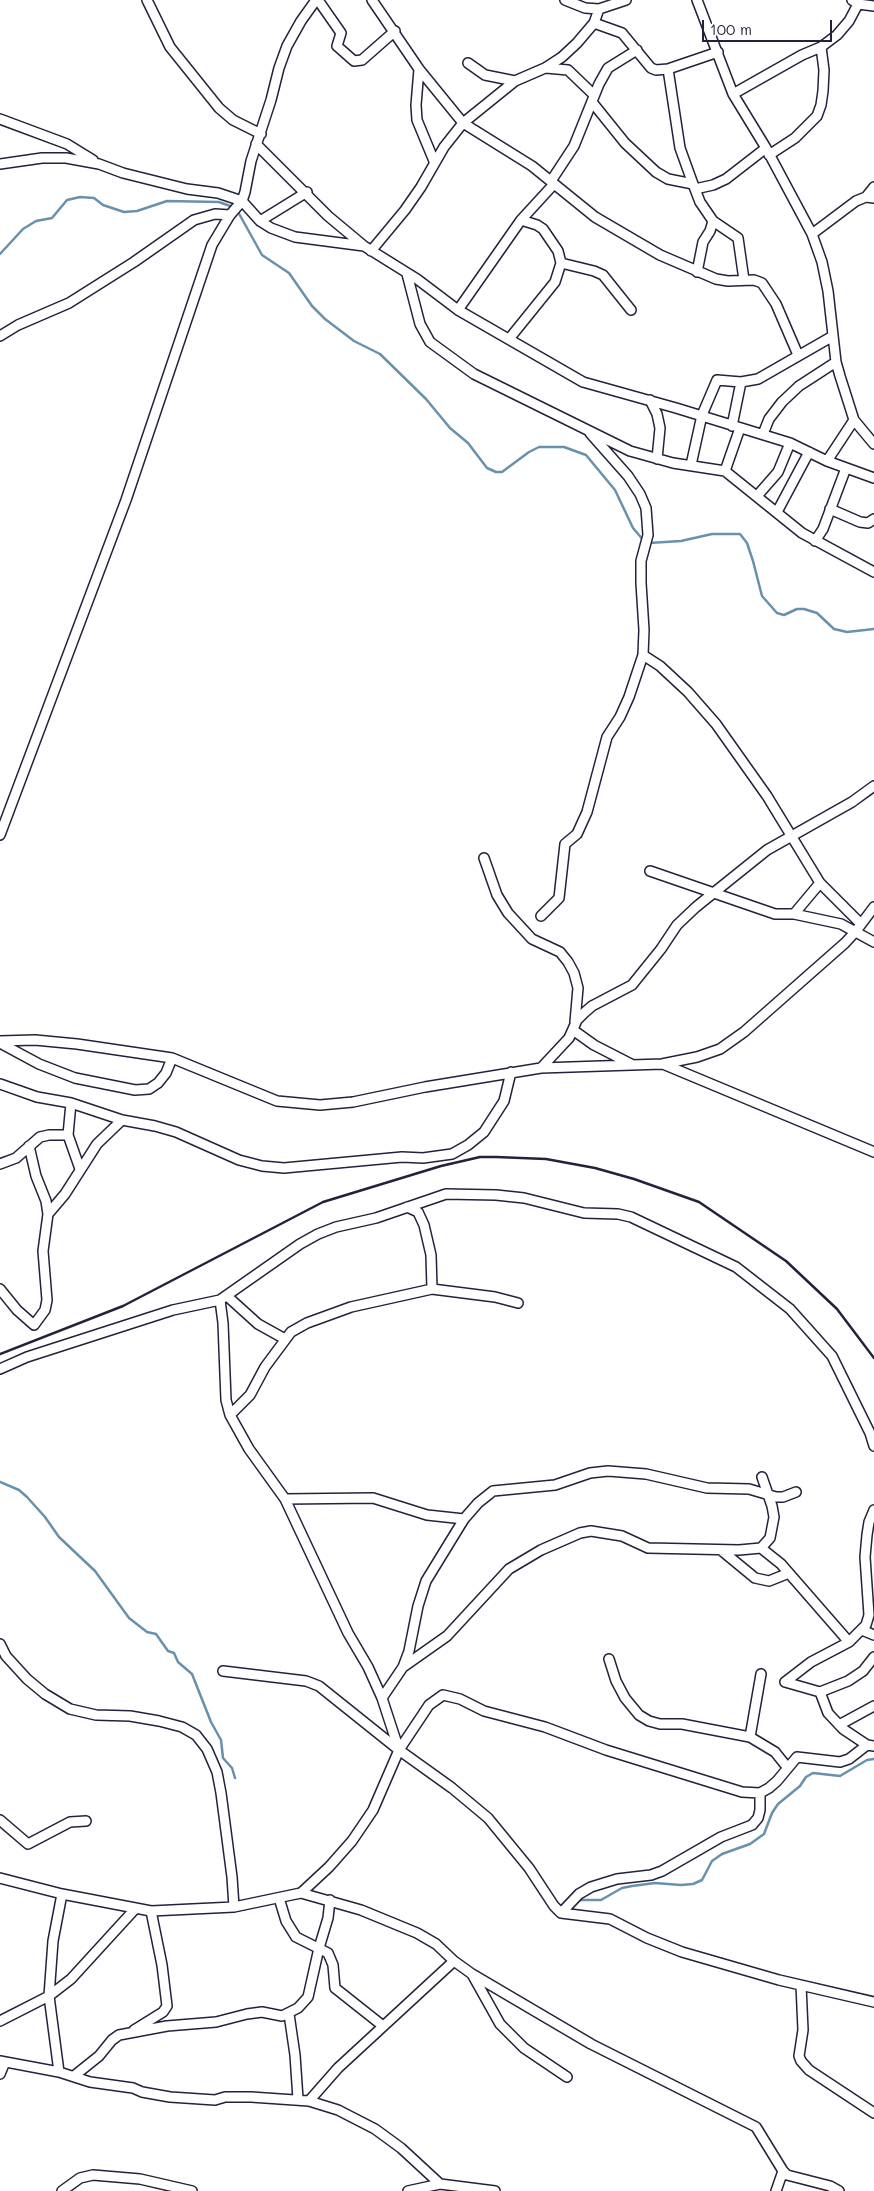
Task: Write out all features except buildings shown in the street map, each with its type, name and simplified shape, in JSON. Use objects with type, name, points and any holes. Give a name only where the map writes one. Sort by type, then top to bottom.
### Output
[{"type":"street","points":[[147,0],[170,47],[219,108],[234,120],[261,134]]},
{"type":"street","points":[[0,835],[126,500],[209,252],[230,215],[242,200],[256,144],[261,134],[279,68],[288,46],[301,22],[317,0],[341,33],[337,46],[354,61],[362,60],[395,31]]},
{"type":"street","points":[[372,0],[395,31],[419,69],[464,123],[532,166],[595,217],[660,255],[697,272],[728,281],[754,280],[762,283],[768,289],[776,304],[798,356]]},
{"type":"street","points":[[565,0],[586,8],[599,9],[626,0]]},
{"type":"street","points":[[705,0],[698,0],[734,94],[812,234],[822,262],[826,281],[836,362],[854,420],[874,444]]},
{"type":"street","points":[[734,94],[802,55],[821,47],[837,35],[849,21],[855,2],[874,6]]},
{"type":"street","points":[[368,248],[421,187],[434,161],[464,123],[515,81],[545,68],[577,43],[594,23],[599,9]]},
{"type":"street","points":[[594,23],[622,34],[651,68],[656,70],[668,69],[718,52]]},
{"type":"street","points":[[545,68],[568,70],[593,98],[625,142],[656,172],[668,180],[694,187],[713,185],[726,179],[767,151],[795,138],[817,116],[821,106],[823,91],[824,70],[821,47]]},
{"type":"street","points":[[458,310],[521,220],[553,182],[574,146],[593,98],[608,68],[637,50]]},
{"type":"street","points":[[468,63],[485,75],[515,81]]},
{"type":"street","points":[[419,69],[416,105],[417,120],[434,161]]},
{"type":"street","points":[[668,69],[680,148],[694,187],[700,202],[713,220],[738,238],[744,280]]},
{"type":"street","points":[[0,119],[67,144],[98,164]]},
{"type":"street","points":[[256,144],[307,192],[328,216],[368,248],[458,310],[583,382],[763,434],[790,443],[827,461],[874,478]]},
{"type":"street","points":[[0,164],[42,158],[66,158],[98,164],[123,173],[187,189],[242,200],[260,221],[271,228],[294,237],[368,248]]},
{"type":"street","points":[[812,234],[846,207],[870,197],[874,187]]},
{"type":"street","points":[[260,221],[307,192]]},
{"type":"street","points":[[0,336],[18,325],[69,303],[134,262],[194,220],[215,214],[230,215]]},
{"type":"street","points":[[509,339],[555,282],[561,263],[558,251],[543,229],[521,220]]},
{"type":"street","points":[[697,272],[703,242],[710,231],[713,220]]},
{"type":"street","points":[[561,263],[603,275],[631,310]]},
{"type":"street","points":[[407,274],[420,324],[430,342],[474,374],[630,450],[657,459],[726,471],[802,533],[874,572]]},
{"type":"street","points":[[691,465],[702,415],[717,380],[741,382],[758,379],[833,336]]},
{"type":"street","points":[[763,434],[769,419],[782,402],[799,386],[836,362]]},
{"type":"street","points":[[726,471],[736,427],[741,382]]},
{"type":"street","points":[[650,400],[657,414],[660,428],[657,459]]},
{"type":"street","points":[[827,461],[854,420]]},
{"type":"street","points":[[541,916],[559,898],[565,844],[577,834],[587,812],[607,737],[620,717],[629,697],[643,656],[644,630],[640,589],[642,561],[648,535],[646,508],[640,494],[628,476],[586,429]]},
{"type":"street","points":[[757,496],[778,472],[790,443]]},
{"type":"street","points":[[777,512],[808,452]]},
{"type":"street","points":[[815,541],[823,529],[846,468]]},
{"type":"street","points":[[830,509],[860,522],[868,523],[874,520]]},
{"type":"street","points":[[643,656],[660,666],[688,692],[716,724],[767,796],[820,883],[859,928],[874,942]]},
{"type":"street","points":[[541,1068],[568,1038],[577,1020],[592,1006],[632,986],[677,925],[713,893],[768,850],[852,802],[874,786]]},
{"type":"street","points":[[484,858],[497,895],[508,913],[532,939],[560,952],[574,973],[578,988],[574,1028]]},
{"type":"street","points":[[650,871],[775,914],[794,914],[859,928]]},
{"type":"street","points":[[794,914],[820,883]]},
{"type":"street","points":[[0,1042],[69,1044],[172,1058],[277,1102],[320,1105],[353,1102],[541,1068],[662,1064],[697,1057],[720,1049],[744,1032],[859,928],[874,907]]},
{"type":"street","points":[[574,1028],[600,1048],[634,1065]]},
{"type":"street","points":[[0,1042],[32,1060],[75,1078],[135,1090],[149,1089],[158,1084],[166,1073],[172,1058]]},
{"type":"street","points":[[662,1064],[874,1152]]},
{"type":"street","points":[[0,1084],[37,1097],[71,1103],[122,1120],[176,1132],[239,1160],[262,1166],[284,1168],[315,1167],[402,1157],[438,1157],[452,1154],[468,1145],[484,1132],[504,1101],[511,1072]]},
{"type":"street","points":[[71,1103],[68,1135],[80,1169]]},
{"type":"street","points":[[48,1214],[65,1194],[97,1144],[122,1120]]},
{"type":"street","points":[[0,1164],[16,1158],[40,1137],[68,1135]]},
{"type":"street","points":[[0,1289],[17,1310],[34,1325],[45,1310],[47,1300],[43,1251],[48,1214],[46,1201],[36,1176],[29,1146]]},
{"type":"street","points":[[0,1369],[27,1357],[173,1310],[223,1298],[278,1259],[318,1234],[336,1226],[362,1222],[446,1194],[473,1193],[524,1198],[584,1213],[631,1216],[736,1267],[790,1309],[832,1356],[870,1433],[874,1446]]},
{"type":"street","points":[[406,1208],[418,1212],[424,1225],[431,1255],[432,1289]]},
{"type":"street","points":[[230,1415],[250,1395],[265,1367],[285,1339],[297,1328],[352,1307],[432,1289],[495,1297],[518,1303]]},
{"type":"street","points":[[223,1298],[258,1324],[285,1339]]},
{"type":"street","points":[[223,1298],[226,1400],[230,1415],[249,1449],[285,1499],[348,1633],[368,1667],[382,1698],[399,1750]]},
{"type":"street","points":[[382,1698],[403,1667],[409,1651],[418,1606],[426,1581],[464,1519],[492,1491],[555,1485],[590,1472],[608,1471],[646,1474],[688,1485],[721,1489],[748,1489],[783,1497],[796,1492]]},
{"type":"street","points":[[761,1548],[770,1538],[773,1531],[774,1517],[769,1495],[762,1478]]},
{"type":"street","points":[[285,1499],[373,1498],[427,1515],[464,1519]]},
{"type":"street","points":[[874,1510],[868,1528],[866,1557],[869,1615],[862,1630],[849,1642],[811,1662],[785,1682],[820,1692],[848,1681],[863,1671],[874,1659]]},
{"type":"street","points":[[403,1667],[447,1636],[508,1569],[541,1550],[580,1533],[590,1531],[622,1536],[648,1548],[721,1550],[761,1548],[789,1573],[849,1642]]},
{"type":"street","points":[[721,1550],[755,1578],[769,1581],[789,1573]]},
{"type":"street","points":[[862,1630],[874,1634]]},
{"type":"street","points":[[0,1644],[6,1656],[27,1679],[45,1694],[70,1709],[96,1716],[130,1716],[159,1721],[182,1727],[196,1736],[207,1749],[217,1772],[222,1793],[234,1907]]},
{"type":"street","points":[[609,1659],[616,1681],[625,1698],[639,1715],[649,1721],[660,1724],[682,1724],[750,1738],[775,1752],[786,1767]]},
{"type":"street","points":[[223,1671],[306,1681],[319,1686],[488,1818],[529,1868],[554,1906],[562,1913],[610,1919],[669,1947],[801,1985],[874,2002]]},
{"type":"street","points":[[750,1738],[761,1674]]},
{"type":"street","points":[[0,1878],[62,1894],[151,1911],[234,1907],[301,1892],[330,1867],[352,1841],[373,1810],[399,1750],[429,1705],[436,1698],[449,1695],[484,1711],[545,1727],[606,1750],[742,1792],[760,1793],[777,1781],[786,1767],[797,1757],[840,1762],[849,1760],[870,1745],[847,1733],[839,1725],[828,1713],[820,1692]]},
{"type":"street","points":[[839,1725],[874,1706]]},
{"type":"street","points":[[562,1913],[579,1894],[629,1876],[657,1873],[721,1838],[752,1825],[758,1818],[760,1810],[760,1793]]},
{"type":"street","points":[[0,1820],[28,1844],[70,1822],[86,1821]]},
{"type":"street","points":[[301,1892],[330,1900],[417,1933],[436,1944],[454,1962],[472,1974],[591,2044],[756,2127],[782,2171],[796,2178],[830,2186],[839,2191]]},
{"type":"street","points":[[60,2072],[50,1996],[53,1941],[62,1894]]},
{"type":"street","points":[[279,1898],[291,1931],[296,1937],[328,1952],[331,1958],[335,1988],[383,2026]]},
{"type":"street","points":[[132,2032],[216,2022],[258,2012],[278,2016],[289,2014],[305,2003],[308,1998],[328,1918],[330,1900]]},
{"type":"street","points":[[0,2022],[50,1996],[71,1979],[136,1909]]},
{"type":"street","points":[[74,2076],[99,2056],[112,2040],[132,2032],[163,2012],[167,2006],[161,1958],[151,1911]]},
{"type":"street","points":[[309,2101],[338,2068],[454,1962]]},
{"type":"street","points":[[472,1974],[500,2024],[524,2048],[567,2077]]},
{"type":"street","points":[[801,1985],[803,2030],[799,2056],[801,2061],[809,2070],[874,2112]]},
{"type":"street","points":[[289,2014],[295,2055],[298,2099]]},
{"type":"street","points":[[0,2074],[3,2061],[60,2072],[90,2082],[132,2088],[142,2092],[170,2097],[215,2100],[225,2097],[251,2097],[309,2101],[338,2110],[375,2129],[401,2148],[440,2184]]},
{"type":"street","points":[[776,2191],[782,2171]]},
{"type":"street","points":[[62,2191],[80,2178],[93,2175],[140,2179],[192,2191]]},
{"type":"street","points":[[408,2191],[440,2184],[495,2191]]},
{"type":"waterway","points":[[0,254],[23,229],[36,221],[52,218],[67,200],[80,197],[94,198],[103,205],[124,212],[137,211],[167,201],[219,202],[233,207]]},
{"type":"waterway","points":[[237,210],[262,255],[289,273],[312,306],[325,319],[354,341],[380,354],[426,399],[450,428],[468,443],[487,468],[496,472],[502,472],[539,447],[564,447],[586,455],[615,490],[633,528],[644,541]]},
{"type":"waterway","points":[[649,543],[681,541],[712,534],[740,534],[747,543],[762,596],[777,613],[784,615],[797,609],[804,609],[817,613],[834,629],[847,632],[874,629]]},
{"type":"waterway","points":[[0,1482],[19,1490],[27,1497],[45,1517],[59,1537],[95,1571],[129,1618],[147,1632],[156,1634],[168,1651],[174,1653],[178,1662],[192,1674],[211,1722],[221,1740],[223,1758],[232,1768],[235,1778]]},
{"type":"waterway","points":[[579,1900],[601,1900],[622,1888],[632,1886],[655,1883],[693,1884],[702,1880],[712,1861],[722,1854],[750,1844],[764,1834],[772,1813],[778,1804],[800,1786],[806,1777],[813,1773],[840,1776],[867,1760],[874,1759]]},
{"type":"railway","points":[[0,1354],[123,1306],[323,1202],[441,1166],[480,1157],[496,1157],[546,1159],[595,1168],[634,1179],[699,1202],[786,1261],[837,1309],[874,1358]]}]
